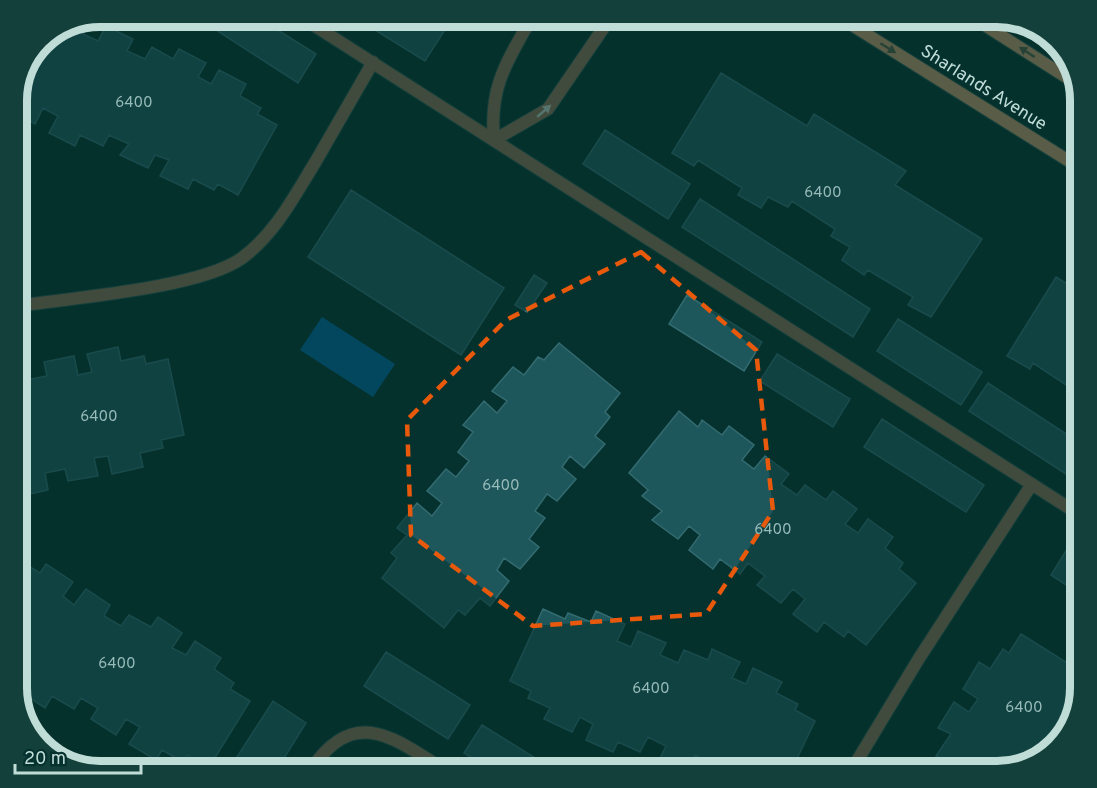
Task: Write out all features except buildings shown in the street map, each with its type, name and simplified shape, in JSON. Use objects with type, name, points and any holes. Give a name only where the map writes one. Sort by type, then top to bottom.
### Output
[{"type":"main road","name":"Sharlands Avenue","points":[[856,27],[1070,162]]},
{"type":"main road","points":[[989,27],[1065,76]]},
{"type":"lane","points":[[318,27],[1070,509]]},
{"type":"lane","points":[[494,140],[492,116],[495,92],[505,65],[526,27]]},
{"type":"lane","points":[[494,140],[548,109],[604,27]]},
{"type":"lane","points":[[27,304],[185,279],[216,271],[241,259],[260,242],[295,196],[373,62]]},
{"type":"lane","points":[[857,761],[918,660],[1032,484]]},
{"type":"lane","points":[[317,761],[330,744],[363,733],[383,734],[429,761]]},
{"type":"highlighted area","points":[[641,252],[756,350],[773,511],[706,614],[533,626],[411,535],[407,420],[506,320]]},
{"type":"water","points":[[322,317],[395,364],[373,397],[300,350]]}]
